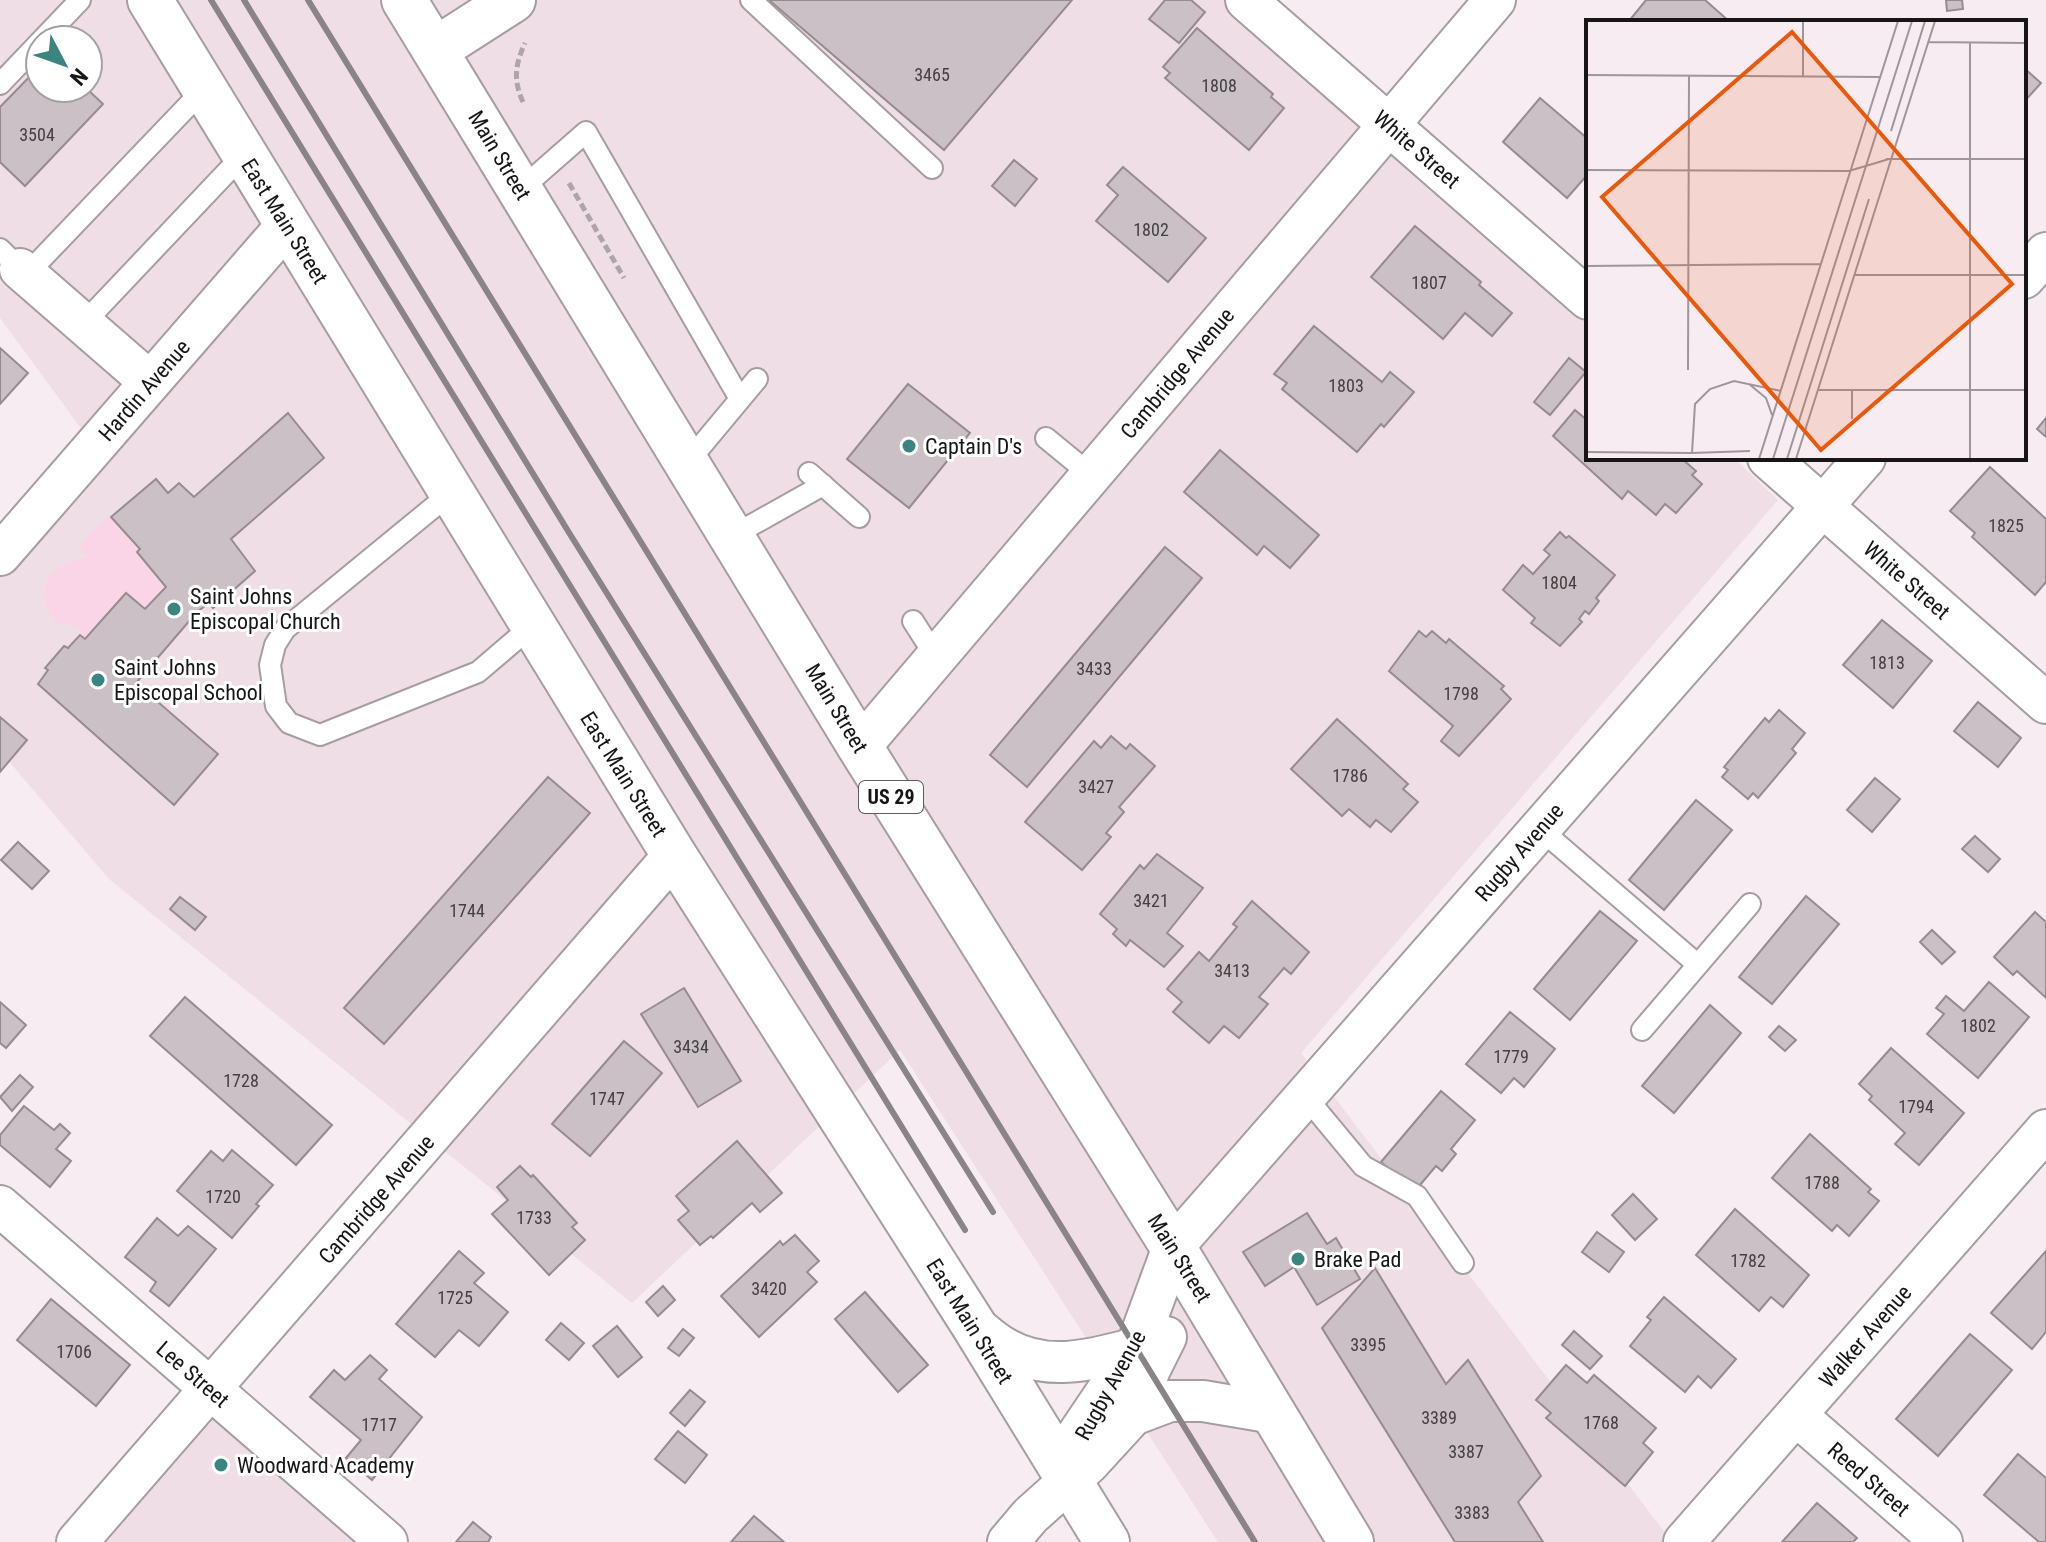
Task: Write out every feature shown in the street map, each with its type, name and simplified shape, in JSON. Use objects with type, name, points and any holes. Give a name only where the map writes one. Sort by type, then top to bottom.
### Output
[{"type":"main road","name":"East Main Street","points":[[150,0],[674,855],[973,1324],[1107,1542]]},
{"type":"main road","name":"Main Street","points":[[404,0],[860,747],[1173,1247],[1351,1542]]},
{"type":"main road","points":[[435,50],[513,0]]},
{"type":"street","name":"White Street","points":[[1246,0],[1586,297]]},
{"type":"street","name":"Cambridge Avenue","points":[[860,747],[1495,0]]},
{"type":"street","name":"Hardin Avenue","points":[[0,555],[287,225]]},
{"type":"street","points":[[2026,276],[2046,253]]},
{"type":"street","points":[[15,264],[150,382]]},
{"type":"street","name":"White Street","points":[[1770,460],[2046,703]]},
{"type":"street","name":"Rugby Avenue","points":[[1070,1480],[1076,1437],[1136,1348],[1173,1247],[1863,460]]},
{"type":"street","name":"Cambridge Avenue","points":[[77,1542],[674,855]]},
{"type":"street","name":"Walker Avenue","points":[[1684,1542],[2046,1130]]},
{"type":"street","name":"Lee Street","points":[[0,1206],[387,1542]]},
{"type":"street","name":"Rugby Avenue","points":[[1008,1542],[1030,1516],[1133,1415],[1150,1369],[1170,1329],[1177,1300],[1173,1247]]},
{"type":"street","points":[[973,1324],[1004,1348],[1045,1363],[1093,1360],[1136,1348]]},
{"type":"street","points":[[1133,1415],[1170,1401],[1203,1401],[1274,1413]]},
{"type":"street","name":"Reed Street","points":[[1796,1415],[1942,1542]]},
{"type":"lane","points":[[57,24],[80,0]]},
{"type":"lane","points":[[751,0],[932,168]]},
{"type":"lane","points":[[0,84],[24,59]]},
{"type":"lane","points":[[15,264],[204,89]]},
{"type":"lane","points":[[521,189],[586,132],[740,399]]},
{"type":"lane","points":[[83,324],[244,154]]},
{"type":"lane","points":[[687,463],[757,379]]},
{"type":"lane","points":[[1046,438],[1091,475]]},
{"type":"lane","points":[[732,536],[816,479],[859,517]]},
{"type":"lane","points":[[452,492],[285,629],[275,645],[270,665],[276,706],[289,723],[320,735],[478,672],[533,625]]},
{"type":"lane","points":[[913,621],[936,657]]},
{"type":"lane","points":[[1540,829],[1697,964]]},
{"type":"lane","points":[[1642,1030],[1750,904]]},
{"type":"lane","points":[[1305,1096],[1363,1166],[1417,1196],[1463,1263]]},
{"type":"path","points":[[523,102],[515,75],[525,43]]},
{"type":"shaded area","points":[[0,0],[1259,0],[1586,315],[1586,460],[1736,460],[1778,500],[1301,1053],[1672,1542],[1218,1542],[900,1050],[632,1303],[109,879],[0,751],[0,558],[91,442],[0,318]]},
{"type":"shaded area","points":[[111,517],[140,549],[137,553],[166,587],[145,609],[126,593],[85,639],[80,635],[81,629],[65,622],[60,626],[46,601],[45,590],[53,572],[74,560],[88,557],[79,546],[104,519]]},
{"type":"shaded area","name":"Woodward Academy","points":[[210,1389],[387,1542],[77,1542]]},
{"type":"building","points":[[769,0],[1072,0],[944,150]]},
{"type":"building","points":[[1165,0],[1191,0],[1205,12],[1179,43],[1149,19]]},
{"type":"building","points":[[1646,0],[1705,0],[1728,20],[1630,20]]},
{"type":"building","points":[[1946,0],[1962,0],[1963,9],[1947,11]]},
{"type":"building","points":[[1197,28],[1273,94],[1271,97],[1284,108],[1249,150],[1165,78],[1170,73],[1163,67]]},
{"type":"building","points":[[2026,70],[2041,83],[2026,100]]},
{"type":"building","points":[[24,82],[24,104],[103,104],[25,186],[0,162],[0,107]]},
{"type":"building","points":[[1540,98],[1586,137],[1586,176],[1567,198],[1503,142]]},
{"type":"building","points":[[1014,160],[1037,179],[1015,206],[992,186]]},
{"type":"building","points":[[1123,167],[1206,238],[1168,282],[1096,221],[1118,195],[1107,185]]},
{"type":"building","points":[[1415,226],[1512,313],[1492,336],[1465,313],[1443,339],[1371,277]]},
{"type":"building","points":[[1314,326],[1382,382],[1390,372],[1414,392],[1357,452],[1282,389],[1287,383],[1274,374]]},
{"type":"building","points":[[0,348],[28,373],[0,404]]},
{"type":"building","points":[[1569,358],[1586,372],[1550,415],[1534,402]]},
{"type":"building","name":"Captain D's","points":[[908,384],[970,433],[909,508],[847,459]]},
{"type":"building","points":[[1575,410],[1586,419],[1586,460],[1683,460],[1696,471],[1692,475],[1702,484],[1676,513],[1665,504],[1656,515],[1628,491],[1622,499],[1553,436]]},
{"type":"building","name":"Saint Johns Episcopal Church","points":[[288,413],[324,458],[231,539],[255,571],[213,608],[209,603],[197,612],[136,683],[218,754],[174,805],[38,684],[48,670],[45,668],[64,646],[68,648],[80,635],[85,639],[126,593],[145,609],[166,587],[137,552],[140,549],[111,517],[156,479],[168,493],[179,483],[194,497]]},
{"type":"building","points":[[2046,418],[2046,437],[2037,429]]},
{"type":"building","points":[[1220,450],[1319,535],[1290,568],[1264,546],[1257,555],[1184,492]]},
{"type":"building","points":[[1990,467],[2046,519],[2046,582],[2035,595],[1972,537],[1975,533],[1950,511]]},
{"type":"building","points":[[1560,532],[1615,575],[1596,598],[1599,601],[1589,614],[1585,611],[1579,619],[1582,622],[1560,646],[1531,623],[1535,618],[1503,590],[1523,565],[1533,574],[1550,555],[1544,550]]},
{"type":"building","points":[[1165,547],[1202,578],[1027,787],[990,755]]},
{"type":"building","points":[[1882,620],[1932,661],[1893,708],[1843,665]]},
{"type":"building","points":[[1419,631],[1426,637],[1432,631],[1446,643],[1449,639],[1504,686],[1501,689],[1511,699],[1459,756],[1441,741],[1453,726],[1389,671]]},
{"type":"building","points":[[1978,702],[2021,738],[1998,767],[1954,731]]},
{"type":"building","points":[[1779,710],[1805,733],[1792,749],[1796,753],[1758,798],[1753,793],[1748,799],[1722,777],[1728,770],[1724,767],[1765,718],[1769,722]]},
{"type":"building","points":[[0,717],[27,740],[0,772]]},
{"type":"building","points":[[1337,719],[1408,784],[1403,789],[1418,802],[1391,832],[1376,820],[1370,827],[1349,809],[1342,816],[1291,769]]},
{"type":"building","points":[[1111,736],[1126,749],[1130,744],[1155,766],[1119,807],[1124,812],[1106,833],[1111,837],[1082,870],[1025,822],[1094,741],[1101,748]]},
{"type":"building","points":[[548,777],[590,813],[384,1044],[344,1008]]},
{"type":"building","points":[[1875,778],[1900,799],[1872,832],[1847,810]]},
{"type":"building","points":[[1696,800],[1732,830],[1664,910],[1629,880]]},
{"type":"building","points":[[1975,836],[2000,859],[1988,872],[1962,849]]},
{"type":"building","points":[[18,842],[49,871],[32,889],[1,860]]},
{"type":"building","points":[[1157,854],[1203,888],[1167,933],[1183,946],[1164,967],[1130,940],[1126,946],[1113,934],[1117,929],[1100,914],[1140,865],[1144,869]]},
{"type":"building","points":[[1806,896],[1839,924],[1772,1004],[1739,977]]},
{"type":"building","points":[[180,897],[206,917],[195,930],[170,909]]},
{"type":"building","points":[[1252,901],[1309,952],[1291,974],[1284,968],[1259,997],[1268,1004],[1239,1038],[1224,1026],[1209,1043],[1173,1012],[1182,1002],[1167,989],[1199,952],[1209,961],[1237,927],[1233,924]]},
{"type":"building","points":[[1600,911],[1637,941],[1570,1020],[1534,989]]},
{"type":"building","points":[[2035,912],[2046,922],[2046,998],[2017,971],[2013,975],[1994,957]]},
{"type":"building","points":[[1932,930],[1955,952],[1942,964],[1920,942]]},
{"type":"building","points":[[1989,982],[2029,1017],[1978,1078],[1927,1034],[1944,1014],[1936,1008],[1946,996],[1964,1011]]},
{"type":"building","points":[[684,988],[741,1081],[698,1107],[641,1014]]},
{"type":"building","points":[[185,997],[332,1125],[296,1165],[150,1036]]},
{"type":"building","points":[[0,1002],[26,1025],[6,1048],[0,1043]]},
{"type":"building","points":[[1710,1005],[1741,1033],[1674,1113],[1642,1086]]},
{"type":"building","points":[[1510,1012],[1555,1049],[1524,1087],[1514,1078],[1501,1093],[1466,1064]]},
{"type":"building","points":[[1779,1026],[1796,1040],[1785,1051],[1769,1037]]},
{"type":"building","points":[[624,1041],[662,1073],[590,1156],[552,1124]]},
{"type":"building","points":[[1891,1048],[1964,1113],[1919,1165],[1895,1144],[1905,1133],[1869,1100],[1872,1096],[1859,1084]]},
{"type":"building","points":[[20,1075],[33,1087],[12,1111],[0,1097]]},
{"type":"building","points":[[1441,1091],[1475,1120],[1451,1149],[1456,1154],[1442,1171],[1436,1166],[1415,1191],[1381,1162]]},
{"type":"building","points":[[24,1106],[54,1130],[60,1124],[70,1133],[56,1149],[71,1161],[50,1187],[0,1145],[0,1135]]},
{"type":"building","points":[[1810,1134],[1871,1189],[1868,1192],[1879,1201],[1849,1236],[1837,1225],[1832,1231],[1772,1178]]},
{"type":"building","points":[[737,1141],[782,1193],[760,1212],[752,1203],[713,1238],[711,1236],[700,1245],[678,1220],[689,1211],[676,1196]]},
{"type":"building","points":[[232,1150],[273,1185],[232,1238],[177,1191],[211,1151],[223,1161]]},
{"type":"building","points":[[520,1166],[531,1177],[533,1175],[577,1223],[572,1227],[585,1240],[549,1275],[492,1214],[508,1200],[497,1187]]},
{"type":"building","points":[[1633,1194],[1657,1219],[1635,1240],[1612,1215]]},
{"type":"building","points":[[1735,1209],[1809,1275],[1783,1307],[1771,1297],[1759,1311],[1696,1255]]},
{"type":"building","points":[[1307,1213],[1327,1244],[1336,1238],[1360,1279],[1317,1305],[1294,1267],[1265,1286],[1243,1252]]},
{"type":"building","points":[[157,1218],[178,1236],[188,1226],[216,1249],[169,1306],[150,1291],[156,1282],[125,1257]]},
{"type":"building","points":[[1597,1232],[1624,1252],[1609,1272],[1582,1252]]},
{"type":"building","points":[[795,1235],[819,1261],[807,1272],[817,1282],[759,1337],[721,1296],[780,1241],[783,1245]]},
{"type":"building","points":[[459,1251],[484,1273],[474,1283],[508,1312],[479,1346],[459,1330],[435,1357],[396,1324]]},
{"type":"building","points":[[2046,1251],[2046,1332],[2032,1349],[1991,1313]]},
{"type":"building","points":[[1375,1268],[1446,1384],[1468,1360],[1541,1476],[1518,1502],[1543,1542],[1455,1542],[1322,1328]]},
{"type":"building","points":[[663,1286],[675,1300],[658,1316],[646,1302]]},
{"type":"building","points":[[865,1292],[928,1365],[898,1392],[835,1319]]},
{"type":"building","points":[[1664,1297],[1736,1359],[1711,1388],[1698,1376],[1685,1392],[1630,1346],[1651,1320],[1647,1317]]},
{"type":"building","points":[[51,1299],[130,1365],[96,1406],[17,1340]]},
{"type":"building","points":[[561,1323],[584,1343],[569,1360],[546,1340]]},
{"type":"building","points":[[617,1326],[642,1357],[618,1377],[593,1346]]},
{"type":"building","points":[[683,1329],[694,1338],[679,1356],[668,1348]]},
{"type":"building","points":[[1574,1331],[1602,1356],[1590,1369],[1562,1345]]},
{"type":"building","points":[[1970,1334],[2012,1370],[1938,1456],[1896,1419]]},
{"type":"building","points":[[370,1355],[387,1370],[379,1379],[422,1417],[372,1480],[346,1458],[361,1440],[310,1397],[334,1370],[345,1380]]},
{"type":"building","points":[[1566,1365],[1587,1383],[1594,1375],[1656,1428],[1643,1443],[1653,1452],[1625,1486],[1546,1418],[1551,1413],[1536,1400]]},
{"type":"building","points":[[690,1390],[705,1402],[685,1426],[670,1413]]},
{"type":"building","points":[[678,1431],[707,1455],[685,1483],[655,1459]]},
{"type":"building","points":[[2018,1454],[2046,1478],[2046,1542],[2039,1542],[1984,1495]]},
{"type":"building","points":[[1817,1503],[1857,1538],[1853,1542],[1782,1542]]},
{"type":"building","points":[[754,1516],[784,1542],[731,1542]]},
{"type":"building","points":[[473,1522],[491,1537],[488,1542],[456,1542]]},
{"type":"railway","points":[[211,0],[965,1230]]},
{"type":"railway","points":[[244,0],[568,531],[993,1212]]},
{"type":"railway","points":[[308,0],[1255,1542]]},
{"type":"place","name":"Captain D's","points":[[909,446]]},
{"type":"place","name":"Saint Johns Episcopal Church","points":[[174,609]]},
{"type":"place","name":"Saint Johns Episcopal School","points":[[98,680]]},
{"type":"place","name":"Brake Pad","points":[[1298,1259]]},
{"type":"place","name":"Woodward Academy","points":[[221,1465]]}]
